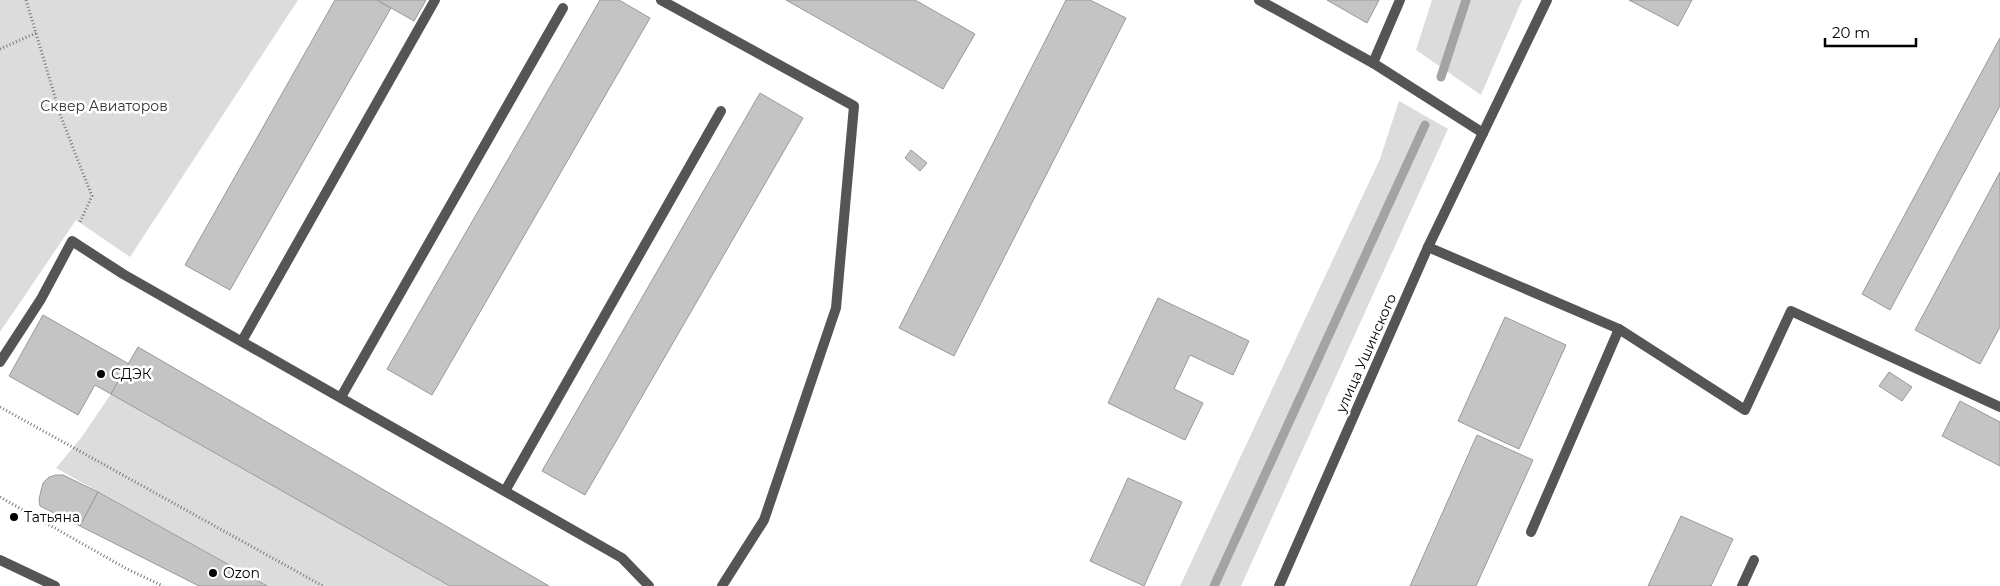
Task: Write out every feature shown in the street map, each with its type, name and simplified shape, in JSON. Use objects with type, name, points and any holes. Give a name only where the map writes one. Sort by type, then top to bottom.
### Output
[{"type":"street","points":[[242,341],[435,0]]},
{"type":"street","points":[[661,0],[854,106],[836,308],[764,520],[722,586]]},
{"type":"street","points":[[1259,0],[1373,63],[1483,132]]},
{"type":"street","points":[[1373,63],[1400,0]]},
{"type":"street","name":"улица Ушинского","points":[[1279,586],[1428,247],[1546,0]]},
{"type":"street","points":[[341,398],[563,8]]},
{"type":"street","points":[[505,492],[721,111]]},
{"type":"street","points":[[0,362],[41,299],[72,241],[124,274],[622,558],[649,586]]},
{"type":"street","points":[[1428,247],[1619,329],[1745,410],[1791,311],[2000,407]]},
{"type":"street","points":[[1531,532],[1619,329]]},
{"type":"street","points":[[0,560],[55,586]]},
{"type":"street","points":[[1742,586],[1754,560]]},
{"type":"path","points":[[26,0],[61,117],[92,196],[72,241]]},
{"type":"path","points":[[0,49],[36,33]]},
{"type":"path","points":[[0,406],[323,586]]},
{"type":"path","points":[[0,497],[118,564],[163,586]]},
{"type":"green space","name":"Сквер Авиаторов","points":[[0,0],[298,0],[130,257],[76,220],[0,332]]},
{"type":"green space","points":[[1432,0],[1522,0],[1481,95],[1416,50]]},
{"type":"green space","points":[[1399,101],[1448,129],[1241,586],[1180,586],[1380,159]]},
{"type":"green space","points":[[111,394],[450,586],[267,586],[56,468],[81,438]]},
{"type":"building","points":[[335,0],[377,0],[391,8],[230,290],[185,265]]},
{"type":"building","points":[[377,0],[426,0],[414,21]]},
{"type":"building","points":[[600,0],[619,0],[650,18],[432,395],[387,369]]},
{"type":"building","points":[[786,0],[915,0],[975,34],[943,89]]},
{"type":"building","points":[[1066,0],[1090,0],[1126,18],[954,356],[899,328]]},
{"type":"building","points":[[1327,0],[1379,0],[1367,23]]},
{"type":"building","points":[[1629,0],[1692,0],[1678,26]]},
{"type":"building","points":[[2000,38],[2000,106],[1890,310],[1862,294]]},
{"type":"building","points":[[760,93],[803,118],[585,495],[542,471]]},
{"type":"building","points":[[911,150],[927,163],[920,171],[905,158]]},
{"type":"building","points":[[2000,172],[2000,327],[1980,364],[1915,330]]},
{"type":"building","points":[[1158,298],[1249,341],[1233,375],[1190,355],[1174,389],[1203,403],[1185,440],[1108,403]]},
{"type":"building","points":[[43,315],[129,364],[111,394],[95,385],[78,415],[9,376]]},
{"type":"building","points":[[1505,317],[1566,345],[1519,449],[1458,421]]},
{"type":"building","points":[[138,347],[549,586],[450,586],[111,394]]},
{"type":"building","points":[[1889,372],[1912,387],[1902,401],[1879,386]]},
{"type":"building","points":[[1960,401],[2000,422],[2000,466],[1942,436]]},
{"type":"building","points":[[1477,435],[1533,460],[1476,586],[1410,586]]},
{"type":"building","points":[[63,475],[98,492],[80,526],[40,506],[39,499],[43,483],[49,477]]},
{"type":"building","points":[[1128,478],[1182,502],[1144,586],[1090,561]]},
{"type":"building","points":[[98,492],[267,586],[199,586],[80,526]]},
{"type":"building","points":[[1681,516],[1733,539],[1711,586],[1648,586]]},
{"type":"waterway","points":[[1441,77],[1466,0]]},
{"type":"waterway","points":[[1214,586],[1425,125]]},
{"type":"place","name":"СДЭК","points":[[101,374]]},
{"type":"place","name":"Татьяна","points":[[14,517]]},
{"type":"place","name":"Ozon","points":[[213,573]]}]
